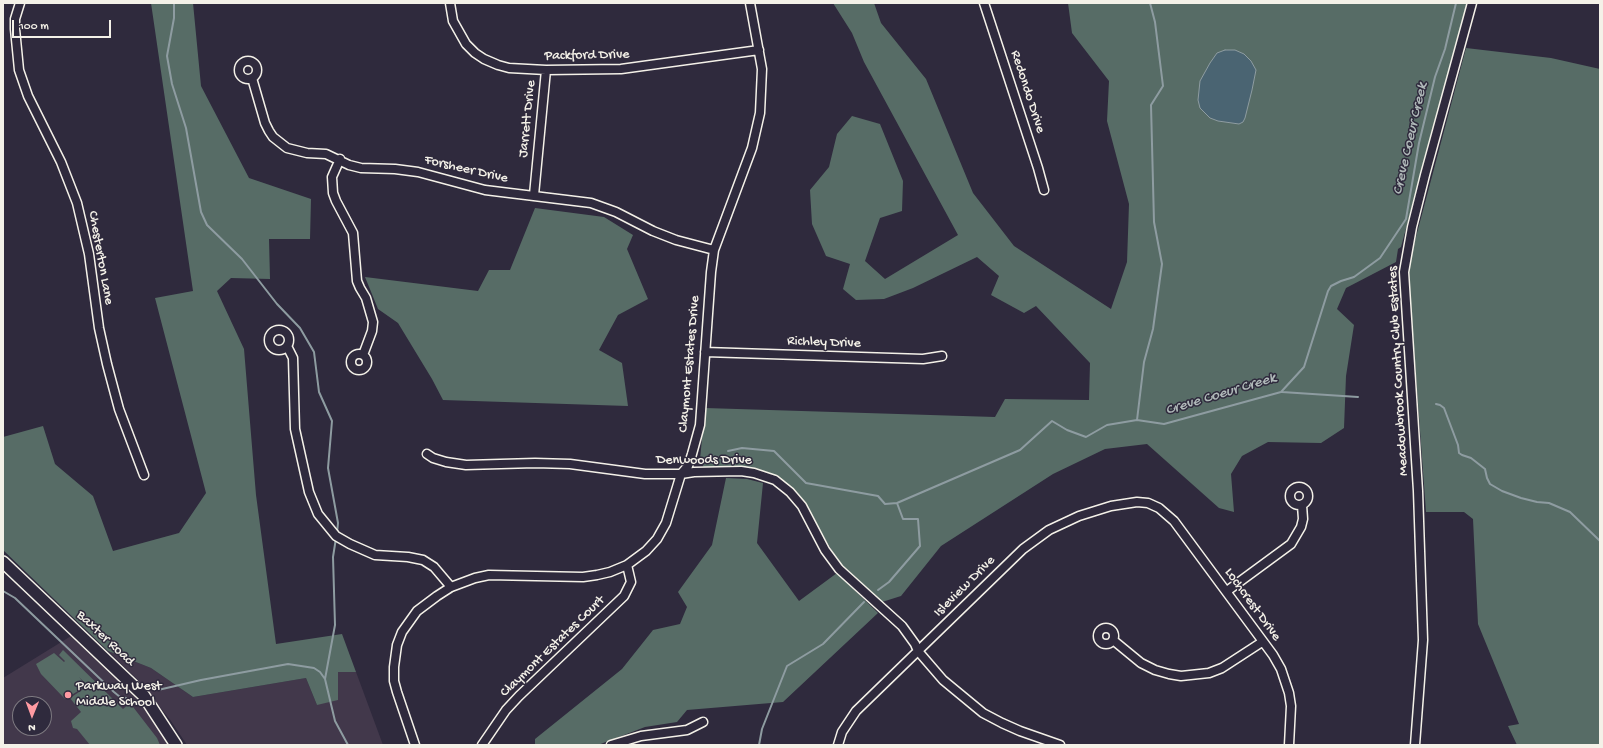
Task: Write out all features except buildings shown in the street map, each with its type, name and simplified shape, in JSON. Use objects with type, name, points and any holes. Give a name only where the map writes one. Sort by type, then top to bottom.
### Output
[{"type":"main road","name":"Baxter Road","points":[[3,562],[144,696],[176,745]]},
{"type":"street","name":"Chesterton Lane","points":[[20,3],[15,19],[19,70],[28,96],[61,162],[77,203],[89,254],[99,328],[107,364],[119,409],[144,475]]},
{"type":"street","name":"Packford Drive","points":[[450,3],[453,21],[460,34],[475,53],[498,65],[522,69],[621,69],[759,50]]},
{"type":"street","name":"Claymont Estates Drive","points":[[414,745],[394,681],[394,667],[397,645],[402,632],[417,611],[436,596],[451,587],[475,578],[489,575],[583,576],[598,575],[610,572],[627,565],[646,551],[657,538],[666,523],[671,511],[681,474],[688,466],[700,425],[711,272],[714,250],[745,168],[756,132],[762,87],[762,69],[750,3]]},
{"type":"street","name":"Redondo Drive","points":[[984,3],[1044,190]]},
{"type":"street","name":"Meadowbrook Country Club Estates","points":[[1415,745],[1423,640],[1418,491],[1404,272],[1412,226],[1472,3]]},
{"type":"street","name":"Jarrett Drive","points":[[534,195],[546,70]]},
{"type":"street","name":"Forsheer Drive","points":[[252,78],[265,123],[273,137],[287,148],[295,151],[326,154],[340,159],[349,165],[361,168],[395,169],[418,172],[485,190],[591,203],[616,212],[653,231],[676,240],[714,250]]},
{"type":"street","points":[[340,159],[332,177],[333,193],[353,233],[357,281],[369,308],[373,322],[363,355]]},
{"type":"street","points":[[287,346],[293,358],[295,429],[309,492],[318,514],[336,536],[350,544],[375,555],[408,557],[423,560],[434,567],[451,587]]},
{"type":"street","name":"Richley Drive","points":[[705,352],[923,359],[942,356]]},
{"type":"street","name":"Denwoods Drive","points":[[427,454],[433,458],[446,462],[466,465],[535,463],[563,464],[645,474],[741,471],[765,476],[782,485],[790,492],[802,506],[825,550],[839,568],[902,626],[915,644],[918,651],[943,680],[983,713],[1020,731],[1060,745]]},
{"type":"street","name":"Isleview Drive","points":[[838,745],[842,732],[856,711],[1027,545],[1049,530],[1073,518],[1105,507],[1124,503],[1148,503]]},
{"type":"street","name":"Lochcrest Drive","points":[[1148,503],[1166,513],[1174,521],[1273,655],[1286,681],[1291,706],[1289,745]]},
{"type":"street","points":[[1227,591],[1291,544],[1301,528],[1303,519],[1302,505]]},
{"type":"street","name":"Claymont Estates Court","points":[[482,745],[506,710],[519,696],[624,596],[631,582],[627,565]]},
{"type":"street","points":[[1113,640],[1141,663],[1155,670],[1181,676],[1209,673],[1222,668],[1262,642]]},
{"type":"street","points":[[611,745],[641,736],[687,730],[703,722]]},
{"type":"shaded area","name":"Parkway West Middle School","points":[[71,636],[127,688],[160,729],[168,745],[3,745],[3,678]]},
{"type":"shaded area","points":[[108,651],[151,668],[193,697],[306,678],[317,705],[338,672],[356,672],[383,745],[187,745],[171,721],[141,683]]},
{"type":"green space","points":[[151,3],[193,3],[201,86],[249,178],[311,199],[310,239],[269,239],[270,279],[231,278],[217,291],[244,349],[256,495],[276,644],[342,634],[356,672],[338,672],[338,700],[317,705],[306,678],[193,697],[151,668],[108,651],[3,550],[3,437],[43,426],[55,464],[93,496],[113,551],[179,533],[206,493],[155,298],[193,291]]},
{"type":"green space","points":[[833,3],[874,3],[881,23],[926,79],[973,193],[1014,246],[1111,309],[1127,262],[1129,204],[1107,121],[1109,81],[1072,33],[1068,3],[1467,3],[1401,247],[1398,249],[1396,262],[1346,288],[1337,309],[1354,325],[1346,376],[1344,428],[1321,443],[1268,442],[1242,456],[1231,474],[1234,512],[1219,508],[1147,444],[1105,449],[1053,474],[941,546],[901,596],[882,602],[840,564],[797,492],[785,483],[721,469],[704,468],[700,459],[705,408],[995,417],[1005,399],[1089,400],[1090,363],[1036,306],[1024,313],[991,295],[999,276],[977,257],[913,288],[884,299],[856,300],[843,289],[850,264],[826,256],[812,224],[810,190],[829,167],[837,134],[852,116],[880,124],[903,181],[902,211],[880,218],[865,261],[885,279],[958,235],[864,62],[852,33]]},
{"type":"green space","points":[[1466,48],[1551,58],[1600,69],[1600,745],[1517,745],[1508,726],[1519,724],[1478,624],[1473,519],[1464,512],[1426,512],[1408,267]]},
{"type":"green space","points":[[535,208],[604,217],[633,235],[627,249],[648,299],[618,315],[599,350],[622,363],[628,406],[443,400],[398,323],[378,309],[365,277],[478,291],[489,270],[510,270]]},
{"type":"green space","points":[[726,478],[747,479],[763,483],[757,543],[799,601],[837,573],[878,613],[783,702],[687,710],[677,722],[645,727],[598,745],[535,745],[535,739],[622,669],[653,630],[680,624],[687,607],[678,592],[712,545]]},
{"type":"green space","points":[[63,650],[123,709],[130,703],[157,738],[160,745],[90,745],[77,729],[73,728],[71,721],[81,712],[70,698],[88,686],[79,677],[86,686],[65,699],[41,674],[36,664],[54,653],[64,662],[65,661],[59,655]]},
{"type":"water","points":[[1225,50],[1235,50],[1244,54],[1251,61],[1256,70],[1245,118],[1243,122],[1239,124],[1218,121],[1210,118],[1200,108],[1198,100],[1200,81],[1217,53]]},
{"type":"waterway","points":[[174,3],[174,18],[167,56],[172,84],[186,128],[201,212],[207,225],[242,259],[277,304],[300,328],[314,352],[319,392],[332,421],[328,468],[338,523],[337,533]]},
{"type":"waterway","points":[[1137,420],[1144,362],[1153,329],[1162,264],[1154,222],[1151,105],[1163,86],[1155,22],[1150,3]]},
{"type":"waterway","name":"Creve Coeur Creek","points":[[878,590],[889,582],[920,546],[918,519],[903,519],[897,503],[1020,450],[1052,421],[1067,430],[1086,437],[1107,425],[1137,420],[1164,424],[1281,392],[1304,367],[1328,291],[1331,286],[1354,277],[1380,258],[1406,219],[1419,143],[1435,77],[1445,49],[1456,3]]},
{"type":"waterway","points":[[1282,392],[1358,397]]},
{"type":"waterway","points":[[1436,404],[1444,408],[1458,445],[1459,453],[1471,458],[1485,469],[1490,484],[1502,491],[1521,498],[1549,503],[1570,512],[1600,541]]},
{"type":"waterway","points":[[728,451],[742,448],[774,451],[806,483],[878,496],[885,504],[897,503]]},
{"type":"waterway","points":[[325,679],[335,625],[333,557],[336,538]]},
{"type":"waterway","points":[[3,591],[15,598],[114,692],[120,697],[126,698]]},
{"type":"waterway","name":"Creve Coeur Creek","points":[[759,745],[762,729],[787,666],[823,644],[864,602]]},
{"type":"waterway","points":[[158,690],[201,680],[288,664],[314,668],[320,672],[325,679],[335,721],[348,745]]},
{"type":"place","name":"Parkway West Middle School","points":[[68,695]]}]
